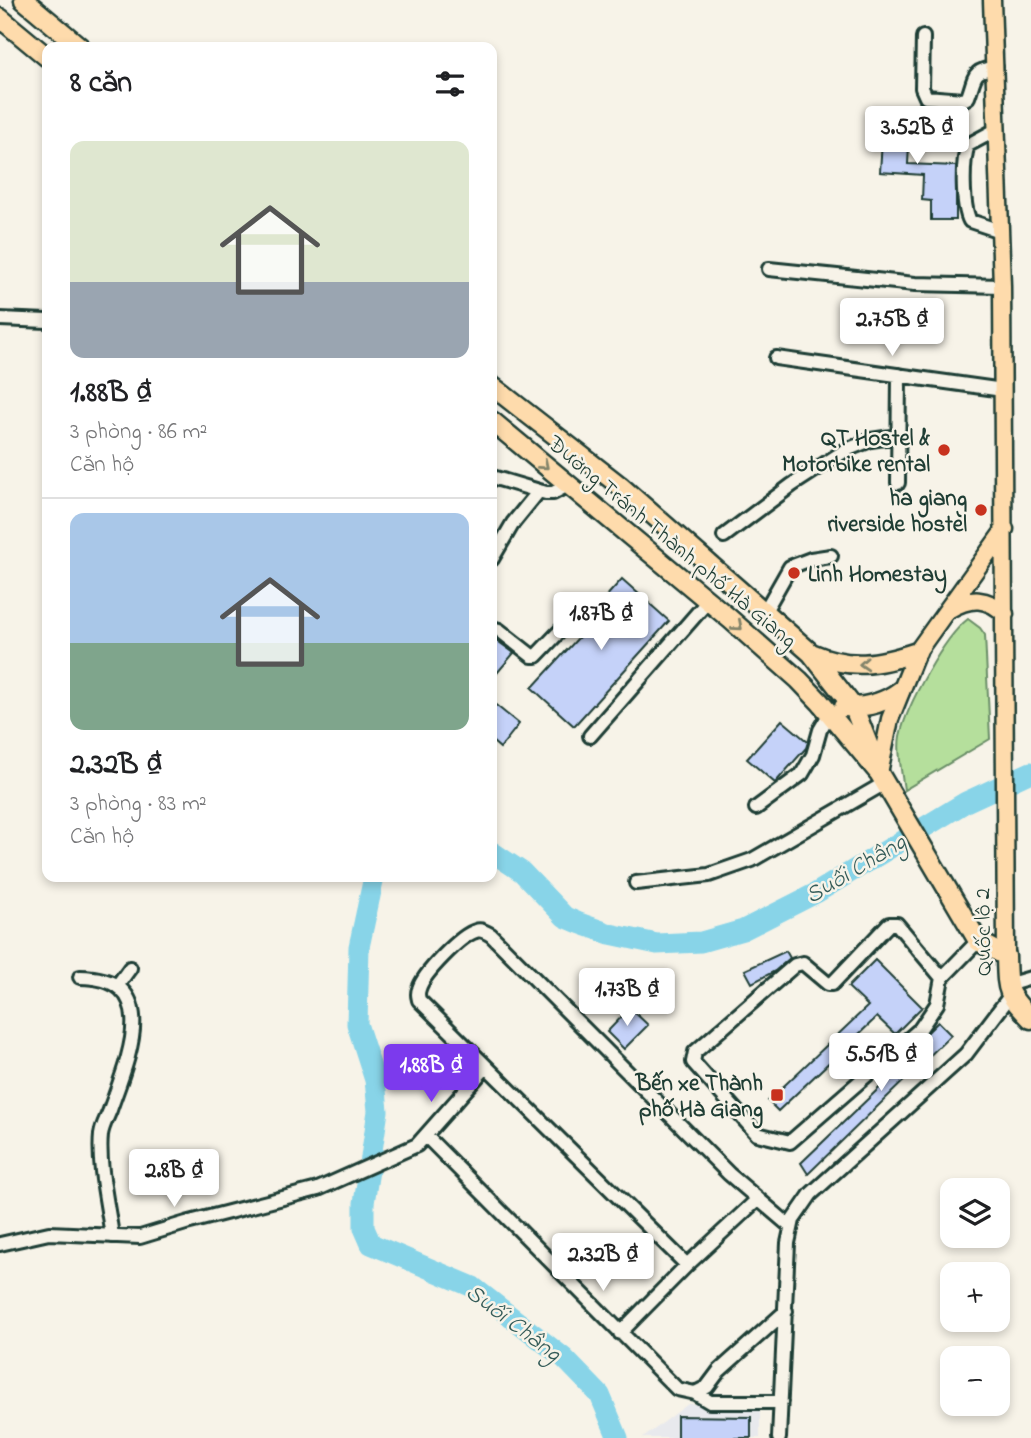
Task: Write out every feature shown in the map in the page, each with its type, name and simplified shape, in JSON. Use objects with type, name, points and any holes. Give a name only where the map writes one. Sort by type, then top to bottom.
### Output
[{"type":"highway","points":[[24,0],[74,42]]},
{"type":"highway","points":[[0,18],[42,53]]},
{"type":"highway","points":[[48,42],[56,27]]},
{"type":"highway","name":"Đường Tránh Thành phố Hà Giang","points":[[497,390],[620,485],[811,653],[854,708],[885,782]]},
{"type":"highway","name":"Đường Tránh Thành phố Hà Giang","points":[[497,425],[799,680],[825,707],[885,782]]},
{"type":"highway","points":[[568,485],[591,462]]},
{"type":"highway","points":[[811,653],[830,661],[858,665],[900,658],[917,652]]},
{"type":"highway","points":[[825,707],[854,708],[879,703],[900,691]]},
{"type":"highway","points":[[885,782],[978,941],[1006,956]]},
{"type":"highway","name":"Quốc lộ 2","points":[[1006,956],[1009,991],[1031,1019]]},
{"type":"main road","name":"Quốc lộ 2","points":[[992,0],[1002,286],[1006,956]]},
{"type":"main road","points":[[885,782],[890,719],[917,652],[1005,529]]},
{"type":"main road","points":[[948,610],[970,599],[992,603],[1005,614]]},
{"type":"street","points":[[923,37],[922,88],[926,97],[963,100],[968,97],[975,73],[996,67]]},
{"type":"street","points":[[996,130],[968,145],[965,158],[965,212],[970,221],[1000,231]]},
{"type":"street","points":[[769,269],[915,284],[1002,286]]},
{"type":"street","points":[[0,319],[42,321]]},
{"type":"street","points":[[776,358],[1003,390]]},
{"type":"street","points":[[898,483],[899,375]]},
{"type":"street","points":[[724,536],[792,485],[846,450],[871,440],[898,436]]},
{"type":"street","points":[[497,478],[553,493],[568,485]]},
{"type":"street","points":[[497,550],[513,523],[539,491]]},
{"type":"street","points":[[765,611],[790,567],[811,559],[831,556]]},
{"type":"street","points":[[590,736],[708,601]]},
{"type":"street","points":[[497,629],[532,656],[536,656],[561,630]]},
{"type":"street","points":[[756,808],[802,774],[813,755],[825,707]]},
{"type":"street","points":[[636,883],[709,875],[752,860],[885,782]]},
{"type":"street","points":[[942,978],[897,924],[889,924],[832,984],[828,984],[803,963],[794,965],[695,1052],[693,1062],[757,1134],[790,1142],[920,1029],[937,1004],[942,978],[978,941]]},
{"type":"street","points":[[687,1265],[486,1067],[418,996],[423,981],[458,941],[477,930],[491,935],[729,1174],[791,1227]]},
{"type":"street","points":[[117,986],[130,968]]},
{"type":"street","points":[[80,977],[103,979],[117,986],[130,998],[133,1028],[128,1061],[101,1135],[112,1236]]},
{"type":"street","points":[[779,1438],[788,1243],[791,1227],[801,1206],[966,1054],[1009,991],[1031,978]]},
{"type":"street","points":[[0,1244],[49,1233],[140,1237],[318,1189],[417,1145],[486,1067]]},
{"type":"street","points":[[426,1136],[677,1389],[695,1393],[710,1402],[781,1402]]},
{"type":"street","points":[[620,1333],[687,1265],[758,1199]]},
{"type":"street","points":[[695,1393],[708,1387],[719,1371],[786,1311]]},
{"type":"shaded area","points":[[688,1404],[760,1405],[760,1438],[643,1438]]},
{"type":"green space","points":[[968,619],[985,635],[990,739],[904,790],[899,749],[904,723],[918,690],[938,656]]},
{"type":"building","points":[[884,109],[911,110],[908,164],[956,166],[956,220],[931,220],[931,201],[922,200],[923,175],[880,172]]},
{"type":"building","points":[[622,579],[669,621],[574,726],[532,688],[590,625],[585,620]]},
{"type":"building","points":[[497,641],[514,653],[497,673]]},
{"type":"building","points":[[497,706],[519,724],[500,748],[497,745]]},
{"type":"building","points":[[782,720],[808,742],[806,748],[775,783],[747,759]]},
{"type":"building","points":[[786,951],[790,958],[775,971],[752,983],[745,970]]},
{"type":"building","points":[[875,960],[922,1007],[895,1034],[877,1017],[778,1111],[768,1101],[868,1006],[848,987]]},
{"type":"building","points":[[630,1008],[648,1025],[624,1049],[607,1032]]},
{"type":"building","points":[[938,1022],[951,1035],[808,1174],[801,1163],[896,1072],[891,1068]]},
{"type":"building","points":[[677,1416],[751,1417],[751,1438],[677,1438]]},
{"type":"waterway","name":"Suối Châng","points":[[497,855],[522,872],[565,917],[579,923],[610,934],[657,944],[701,942],[743,930],[816,893],[966,802],[1031,772]]},
{"type":"waterway","name":"Suối Châng","points":[[373,882],[359,947],[357,1024],[375,1080],[378,1111],[364,1203],[364,1228],[371,1244],[473,1287],[564,1358],[600,1395],[618,1438]]},
{"type":"place","name":"QT Hostel & Motorbike rental","points":[[944,450]]},
{"type":"place","name":"ha giang riverside hostel","points":[[981,510]]},
{"type":"place","name":"Linh Homestay","points":[[794,573]]},
{"type":"place","name":"Bến xe Thành phố Hà Giang","points":[[777,1095]]}]
